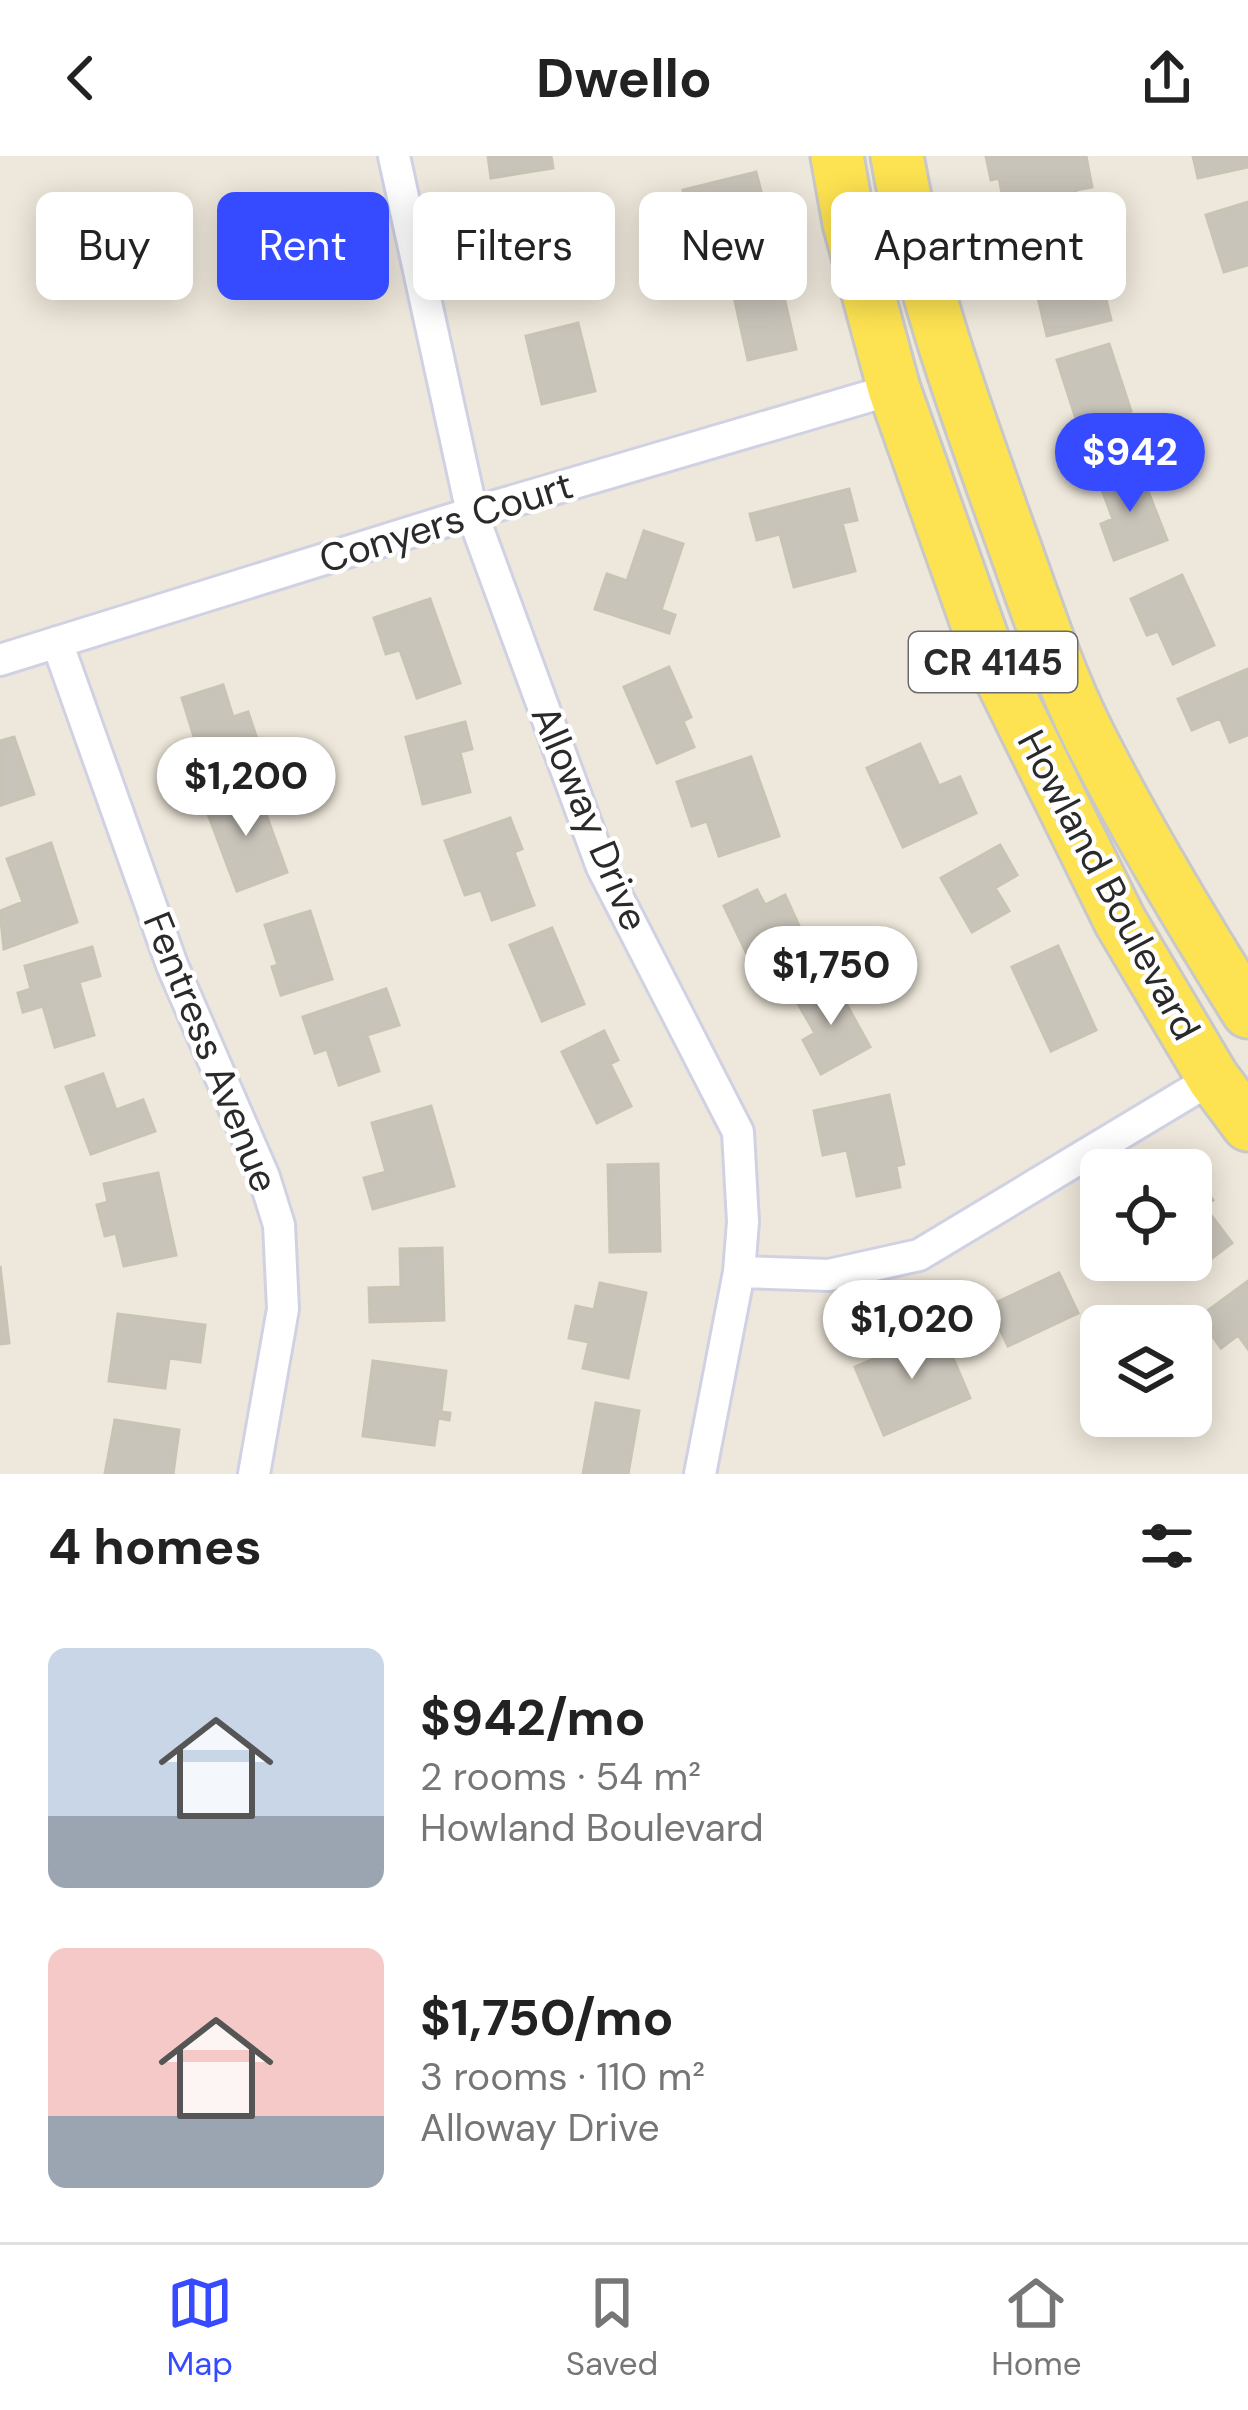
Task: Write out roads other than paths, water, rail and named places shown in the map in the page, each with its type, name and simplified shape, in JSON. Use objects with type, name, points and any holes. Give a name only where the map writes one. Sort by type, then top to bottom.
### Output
[{"type":"main road","name":"Howland Boulevard","points":[[837,156],[849,223],[894,389],[985,646],[1120,921],[1214,1078],[1248,1125]]},
{"type":"main road","name":"Howland Boulevard","points":[[897,156],[905,203],[951,370],[1087,732],[1172,889],[1248,1012]]},
{"type":"street","name":"Alloway Drive","points":[[394,156],[472,513],[602,867],[738,1132],[743,1222],[739,1272],[700,1474]]},
{"type":"street","name":"Conyers Court","points":[[0,660],[472,513],[894,389]]},
{"type":"street","name":"Fentress Avenue","points":[[57,642],[172,965],[264,1177],[279,1225],[283,1309],[254,1474]]},
{"type":"street","points":[[739,1272],[829,1275],[920,1256],[1214,1078]]}]
